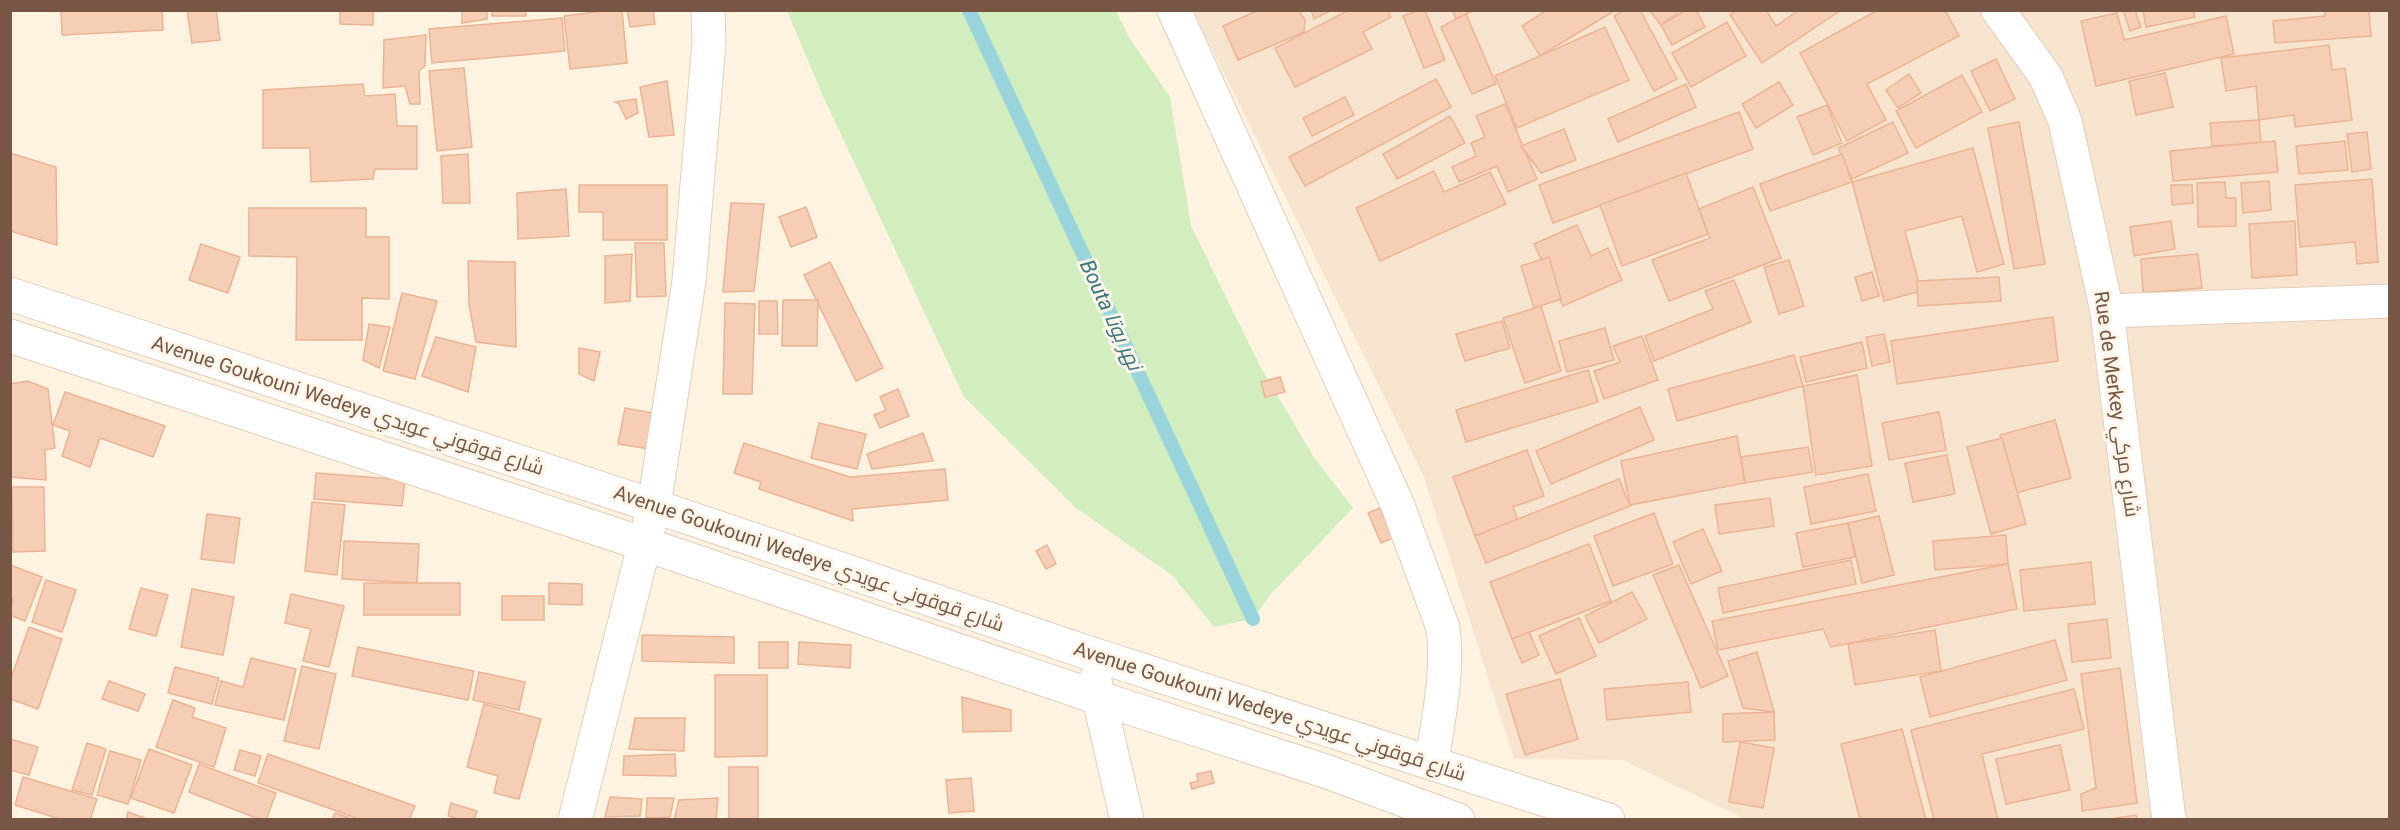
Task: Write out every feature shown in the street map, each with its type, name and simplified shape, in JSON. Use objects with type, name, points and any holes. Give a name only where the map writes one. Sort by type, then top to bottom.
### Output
[{"type":"street","points":[[575,819],[654,506],[689,281],[709,42],[708,10]]},
{"type":"street","points":[[1174,10],[1398,506],[1443,628],[1445,666],[1432,762]]},
{"type":"street","name":"Rue de Merkey شارع مركي","points":[[1998,10],[2046,77],[2065,121],[2106,311],[2169,819]]},
{"type":"street","name":"Avenue Goukouni Wedeye شارع قوقوني عويدي","points":[[10,294],[654,506],[1089,653],[1608,819]]},
{"type":"street","points":[[2106,311],[2390,301]]},
{"type":"street","name":"Avenue Goukouni Wedeye شارع قوقوني عويدي","points":[[10,336],[1328,772],[1458,819]]},
{"type":"street","points":[[1089,653],[1127,819]]},
{"type":"shaded area","points":[[1193,11],[2389,11],[2389,819],[1745,819],[1622,760],[1514,759],[1424,477]]},
{"type":"green space","points":[[787,11],[1116,11],[1130,39],[1170,97],[1191,226],[1261,368],[1315,459],[1353,508],[1270,595],[1253,619],[1214,627],[1173,576],[1076,508],[964,397],[823,96]]},
{"type":"building","points":[[61,10],[162,10],[163,30],[62,35]]},
{"type":"building","points":[[187,10],[216,10],[220,40],[192,43]]},
{"type":"building","points":[[340,10],[373,10],[373,25],[340,24]]},
{"type":"building","points":[[462,10],[487,10],[487,19],[462,23]]},
{"type":"building","points":[[492,10],[526,10],[526,16],[492,16]]},
{"type":"building","points":[[622,10],[627,63],[570,69],[564,16]]},
{"type":"building","points":[[627,10],[653,10],[655,24],[630,27]]},
{"type":"building","points":[[1259,10],[1298,10],[1305,20],[1304,32],[1238,60],[1223,26]]},
{"type":"building","points":[[1311,10],[1332,10],[1314,19]]},
{"type":"building","points":[[1349,10],[1388,10],[1391,17],[1363,32],[1372,49],[1295,87],[1275,48]]},
{"type":"building","points":[[1425,10],[1445,60],[1424,68],[1403,16]]},
{"type":"building","points":[[1452,10],[1474,10],[1456,19]]},
{"type":"building","points":[[1547,10],[1614,11],[1540,56],[1522,26]]},
{"type":"building","points":[[1625,10],[1640,10],[1677,79],[1654,91],[1614,16]]},
{"type":"building","points":[[1649,10],[1681,10],[1661,25]]},
{"type":"building","points":[[1686,10],[1696,10],[1705,27],[1672,45],[1661,25]]},
{"type":"building","points":[[1737,10],[1766,10],[1776,26],[1799,10],[1841,10],[1762,63],[1730,15]]},
{"type":"building","points":[[1878,10],[1945,10],[1959,36],[1867,84],[1886,120],[1847,141],[1800,53]]},
{"type":"building","points":[[2123,10],[2135,10],[2141,27],[2130,31]]},
{"type":"building","points":[[2143,10],[2193,10],[2195,17],[2146,27]]},
{"type":"building","points":[[2325,10],[2369,10],[2371,36],[2275,43],[2273,21],[2325,16]]},
{"type":"building","points":[[2117,13],[2124,40],[2226,16],[2234,54],[2096,86],[2081,21]]},
{"type":"building","points":[[1466,14],[1496,84],[1472,94],[1441,27]]},
{"type":"building","points":[[562,18],[565,51],[432,63],[429,29]]},
{"type":"building","points":[[1727,22],[1746,56],[1691,87],[1672,53]]},
{"type":"building","points":[[1605,27],[1629,80],[1517,128],[1495,76]]},
{"type":"building","points":[[426,35],[425,66],[419,71],[420,104],[410,104],[405,86],[383,88],[384,40]]},
{"type":"building","points":[[2329,45],[2332,70],[2345,68],[2352,120],[2295,127],[2294,115],[2259,120],[2256,86],[2226,91],[2221,58]]},
{"type":"building","points":[[1996,59],[2015,99],[1990,111],[1971,71]]},
{"type":"building","points":[[464,68],[472,147],[437,151],[429,71]]},
{"type":"building","points":[[2165,73],[2173,107],[2136,115],[2129,81]]},
{"type":"building","points":[[1909,74],[1921,93],[1898,108],[1886,90]]},
{"type":"building","points":[[1962,75],[1982,112],[1916,148],[1896,111]]},
{"type":"building","points":[[1436,79],[1451,107],[1305,186],[1289,157]]},
{"type":"building","points":[[667,81],[674,135],[649,137],[640,87]]},
{"type":"building","points":[[1779,82],[1793,105],[1756,128],[1742,104]]},
{"type":"building","points":[[363,84],[365,96],[395,94],[397,126],[417,126],[417,169],[375,169],[373,179],[311,182],[310,148],[263,148],[263,90]]},
{"type":"building","points":[[1686,84],[1696,107],[1618,142],[1608,119]]},
{"type":"building","points":[[1345,97],[1354,115],[1312,136],[1303,118]]},
{"type":"building","points":[[636,99],[638,113],[626,119],[619,104],[615,102]]},
{"type":"building","points":[[1505,104],[1537,179],[1508,192],[1497,166],[1459,182],[1452,167],[1476,156],[1471,143],[1485,137],[1476,116]]},
{"type":"building","points":[[1827,105],[1842,143],[1813,155],[1797,117]]},
{"type":"building","points":[[1739,112],[1753,149],[1553,223],[1539,185]]},
{"type":"building","points":[[1450,116],[1465,143],[1397,179],[1383,154]]},
{"type":"building","points":[[2259,120],[2261,143],[2212,146],[2210,123]]},
{"type":"building","points":[[1893,122],[1908,153],[1852,179],[1838,148]]},
{"type":"building","points":[[2019,122],[2045,264],[2014,269],[1988,128]]},
{"type":"building","points":[[1564,129],[1576,160],[1541,173],[1521,146]]},
{"type":"building","points":[[2367,132],[2371,169],[2352,172],[2347,134]]},
{"type":"building","points":[[2275,141],[2278,172],[2173,181],[2170,151]]},
{"type":"building","points":[[2345,141],[2348,170],[2299,174],[2296,146]]},
{"type":"building","points":[[1973,148],[2004,264],[1977,272],[1962,216],[1905,231],[1921,291],[1884,301],[1852,182]]},
{"type":"building","points":[[10,153],[56,167],[57,245],[10,231]]},
{"type":"building","points":[[468,154],[470,203],[443,203],[441,156]]},
{"type":"building","points":[[1842,154],[1852,182],[1770,211],[1760,184]]},
{"type":"building","points":[[1434,171],[1444,192],[1490,172],[1506,204],[1380,261],[1356,208]]},
{"type":"building","points":[[1686,173],[1708,234],[1622,266],[1600,205]]},
{"type":"building","points":[[2372,179],[2378,262],[2357,264],[2355,242],[2300,247],[2295,185]]},
{"type":"building","points":[[2269,181],[2271,210],[2243,213],[2241,183]]},
{"type":"building","points":[[2225,182],[2226,198],[2236,198],[2236,226],[2198,227],[2197,183]]},
{"type":"building","points":[[579,185],[667,185],[667,240],[603,240],[603,212],[579,212]]},
{"type":"building","points":[[2171,185],[2192,185],[2193,203],[2172,205]]},
{"type":"building","points":[[1753,187],[1781,258],[1669,301],[1652,260],[1710,238],[1699,209]]},
{"type":"building","points":[[566,189],[569,236],[518,239],[517,193]]},
{"type":"building","points":[[731,203],[764,204],[754,291],[723,292]]},
{"type":"building","points":[[806,207],[817,237],[791,247],[779,217]]},
{"type":"building","points":[[249,208],[366,208],[366,237],[389,237],[389,299],[362,298],[362,340],[296,340],[297,257],[249,256]]},
{"type":"building","points":[[2171,221],[2175,249],[2134,256],[2130,227]]},
{"type":"building","points":[[2295,221],[2297,275],[2252,278],[2249,224]]},
{"type":"building","points":[[1577,225],[1591,256],[1608,248],[1622,280],[1563,306],[1534,244]]},
{"type":"building","points":[[635,243],[664,243],[666,296],[637,297]]},
{"type":"building","points":[[201,244],[240,257],[228,293],[189,280]]},
{"type":"building","points":[[632,254],[630,301],[605,303],[605,256]]},
{"type":"building","points":[[2198,254],[2202,288],[2143,293],[2141,259]]},
{"type":"building","points":[[1549,257],[1561,299],[1534,308],[1521,266]]},
{"type":"building","points":[[1789,260],[1804,306],[1779,314],[1764,267]]},
{"type":"building","points":[[468,261],[515,262],[516,347],[476,342],[469,304]]},
{"type":"building","points":[[830,262],[883,368],[856,381],[804,275]]},
{"type":"building","points":[[1872,272],[1879,296],[1862,301],[1855,277]]},
{"type":"building","points":[[1999,277],[2001,301],[1918,306],[1917,281]]},
{"type":"building","points":[[1734,280],[1751,322],[1654,361],[1645,336],[1713,309],[1705,291]]},
{"type":"building","points":[[402,293],[437,301],[415,379],[383,371]]},
{"type":"building","points":[[783,300],[818,300],[817,346],[782,346]]},
{"type":"building","points":[[759,301],[777,301],[778,334],[759,334]]},
{"type":"building","points":[[725,303],[755,304],[752,394],[723,394]]},
{"type":"building","points":[[1541,306],[1561,371],[1525,383],[1503,318]]},
{"type":"building","points":[[2053,317],[2058,361],[1897,384],[1891,341]]},
{"type":"building","points":[[1502,321],[1510,348],[1465,361],[1456,334]]},
{"type":"building","points":[[369,324],[390,327],[379,368],[363,360]]},
{"type":"building","points":[[1605,328],[1614,360],[1567,372],[1559,341]]},
{"type":"building","points":[[1884,334],[1890,362],[1872,366],[1866,337]]},
{"type":"building","points":[[1642,336],[1658,380],[1604,399],[1594,371],[1620,362],[1613,346]]},
{"type":"building","points":[[436,337],[476,347],[468,392],[422,376]]},
{"type":"building","points":[[1862,342],[1867,368],[1806,382],[1800,357]]},
{"type":"building","points":[[579,348],[600,352],[594,381],[579,374]]},
{"type":"building","points":[[1794,355],[1803,386],[1677,421],[1668,389]]},
{"type":"building","points":[[1588,370],[1598,402],[1466,442],[1456,410]]},
{"type":"building","points":[[1857,375],[1872,466],[1816,475],[1803,386]]},
{"type":"building","points":[[1280,377],[1285,392],[1265,397],[1261,382]]},
{"type":"building","points":[[28,381],[48,389],[55,448],[45,450],[46,480],[10,477],[10,384]]},
{"type":"building","points":[[898,389],[909,416],[880,428],[874,415],[886,410],[880,397]]},
{"type":"building","points":[[65,392],[165,426],[153,457],[100,438],[90,467],[62,456],[70,431],[53,425]]},
{"type":"building","points":[[1640,407],[1654,440],[1551,484],[1536,451]]},
{"type":"building","points":[[625,408],[664,415],[655,450],[618,444]]},
{"type":"building","points":[[1939,412],[1946,450],[1889,460],[1882,423]]},
{"type":"building","points":[[2055,420],[2071,478],[2016,493],[2000,435]]},
{"type":"building","points":[[819,423],[866,434],[857,469],[811,458]]},
{"type":"building","points":[[923,433],[933,461],[872,469],[867,454]]},
{"type":"building","points":[[1737,436],[1745,483],[1630,505],[1621,461]]},
{"type":"building","points":[[2002,438],[2026,524],[1991,534],[1967,447]]},
{"type":"building","points":[[744,443],[850,477],[945,469],[948,500],[852,509],[853,521],[759,489],[761,482],[734,473]]},
{"type":"building","points":[[1808,447],[1813,472],[1745,483],[1741,457]]},
{"type":"building","points":[[1527,450],[1544,496],[1513,507],[1518,520],[1475,536],[1453,477]]},
{"type":"building","points":[[1947,455],[1955,494],[1913,502],[1905,463]]},
{"type":"building","points":[[316,473],[405,480],[402,506],[314,499]]},
{"type":"building","points":[[1868,474],[1876,511],[1811,524],[1804,487]]},
{"type":"building","points":[[1619,479],[1630,506],[1486,563],[1475,536]]},
{"type":"building","points":[[12,487],[44,487],[45,551],[13,552]]},
{"type":"building","points":[[1770,498],[1774,526],[1719,534],[1715,505]]},
{"type":"building","points":[[312,502],[345,505],[337,575],[305,571]]},
{"type":"building","points":[[1380,508],[1393,538],[1381,543],[1368,513]]},
{"type":"building","points":[[1654,513],[1673,564],[1613,586],[1594,536]]},
{"type":"building","points":[[207,514],[240,518],[234,563],[201,559]]},
{"type":"building","points":[[1879,516],[1894,575],[1862,583],[1848,523]]},
{"type":"building","points":[[1848,523],[1855,557],[1803,567],[1796,533]]},
{"type":"building","points":[[1703,529],[1722,571],[1691,584],[1673,542]]},
{"type":"building","points":[[2006,535],[2008,564],[1935,570],[1933,541]]},
{"type":"building","points":[[344,541],[419,544],[417,583],[342,579]]},
{"type":"building","points":[[1589,544],[1611,601],[1512,639],[1490,582]]},
{"type":"building","points":[[1047,545],[1056,564],[1046,569],[1036,551]]},
{"type":"building","points":[[1851,560],[1856,584],[1723,613],[1718,588]]},
{"type":"building","points":[[2091,562],[2095,604],[2024,611],[2020,570]]},
{"type":"building","points":[[2008,564],[2017,609],[1831,647],[1823,629],[1718,650],[1712,621]]},
{"type":"building","points":[[10,565],[42,577],[25,621],[10,615],[13,599],[10,598]]},
{"type":"building","points":[[1679,565],[1728,676],[1701,688],[1653,575]]},
{"type":"building","points":[[46,580],[76,590],[62,632],[32,622]]},
{"type":"building","points":[[364,583],[460,583],[460,615],[364,615]]},
{"type":"building","points":[[549,583],[582,584],[582,605],[549,604]]},
{"type":"building","points":[[141,588],[168,595],[156,636],[129,629]]},
{"type":"building","points":[[192,589],[234,597],[223,655],[181,647]]},
{"type":"building","points":[[1632,592],[1647,619],[1599,643],[1585,616]]},
{"type":"building","points":[[291,594],[344,606],[329,667],[303,661],[311,629],[285,623]]},
{"type":"building","points":[[502,596],[544,596],[544,620],[502,620]]},
{"type":"building","points":[[1579,618],[1596,656],[1556,674],[1539,636]]},
{"type":"building","points":[[2107,619],[2111,658],[2072,662],[2068,624]]},
{"type":"building","points":[[29,627],[62,639],[38,709],[10,699],[10,681]]},
{"type":"building","points":[[1935,630],[1941,671],[1855,685],[1848,644]]},
{"type":"building","points":[[1529,632],[1539,655],[1522,663],[1512,639]]},
{"type":"building","points":[[642,635],[734,637],[734,663],[642,661]]},
{"type":"building","points":[[2055,640],[2067,680],[1930,717],[1920,677]]},
{"type":"building","points":[[759,642],[788,642],[788,668],[759,668]]},
{"type":"building","points":[[799,642],[851,645],[850,668],[798,664]]},
{"type":"building","points":[[358,647],[474,671],[468,700],[352,676]]},
{"type":"building","points":[[1757,652],[1774,712],[1743,708],[1728,661]]},
{"type":"building","points":[[251,658],[296,669],[284,720],[215,705],[221,681],[243,687]]},
{"type":"building","points":[[302,666],[336,674],[319,749],[284,741]]},
{"type":"building","points":[[175,667],[219,678],[212,704],[168,693]]},
{"type":"building","points":[[2120,668],[2137,803],[2082,811],[2081,794],[2096,788],[2081,674]]},
{"type":"building","points":[[479,672],[525,682],[519,710],[473,700]]},
{"type":"building","points":[[715,675],[767,675],[767,756],[715,757]]},
{"type":"building","points":[[1560,679],[1578,739],[1525,755],[1506,694]]},
{"type":"building","points":[[109,681],[145,694],[138,711],[102,699]]},
{"type":"building","points":[[1688,682],[1691,712],[1607,720],[1604,689]]},
{"type":"building","points":[[2074,689],[2084,729],[1982,754],[1998,820],[1934,820],[1911,730]]},
{"type":"building","points":[[962,697],[1011,710],[1011,731],[963,732]]},
{"type":"building","points":[[173,700],[195,708],[192,717],[226,728],[214,767],[156,747]]},
{"type":"building","points":[[484,704],[541,719],[519,799],[494,793],[498,776],[467,767]]},
{"type":"building","points":[[1774,712],[1775,740],[1723,742],[1723,714]]},
{"type":"building","points":[[635,718],[685,718],[684,751],[629,749]]},
{"type":"building","points":[[1902,729],[1926,820],[1860,820],[1841,744]]},
{"type":"building","points":[[10,739],[38,747],[29,775],[10,770]]},
{"type":"building","points":[[1740,742],[1774,748],[1763,808],[1729,802]]},
{"type":"building","points":[[87,743],[106,749],[92,795],[72,790]]},
{"type":"building","points":[[2060,745],[2070,790],[2006,804],[1996,759]]},
{"type":"building","points":[[149,749],[192,765],[174,813],[131,798]]},
{"type":"building","points":[[240,750],[261,756],[255,776],[234,770]]},
{"type":"building","points":[[110,751],[141,760],[128,804],[97,795]]},
{"type":"building","points":[[268,754],[415,806],[409,820],[362,820],[258,783]]},
{"type":"building","points":[[675,754],[676,776],[623,775],[624,756]]},
{"type":"building","points":[[199,764],[276,793],[266,820],[189,792]]},
{"type":"building","points":[[729,767],[758,767],[758,820],[729,820]]},
{"type":"building","points":[[1211,771],[1214,783],[1192,789],[1190,783],[1198,781],[1197,774]]},
{"type":"building","points":[[23,777],[97,799],[90,820],[63,820],[15,805]]},
{"type":"building","points":[[971,778],[974,811],[949,813],[946,780]]},
{"type":"building","points":[[610,797],[642,799],[640,816],[605,817]]},
{"type":"building","points":[[647,798],[674,798],[670,817],[646,818]]},
{"type":"building","points":[[718,798],[716,820],[674,820],[679,800]]},
{"type":"building","points":[[451,803],[477,811],[474,820],[462,820],[448,816]]},
{"type":"building","points":[[128,812],[150,820],[126,820]]},
{"type":"building","points":[[335,813],[350,818],[332,820]]},
{"type":"building","points":[[2136,815],[2137,820],[2103,820]]},
{"type":"waterway","name":"Bouta نهر بوتا","points":[[969,10],[1253,619]]}]
